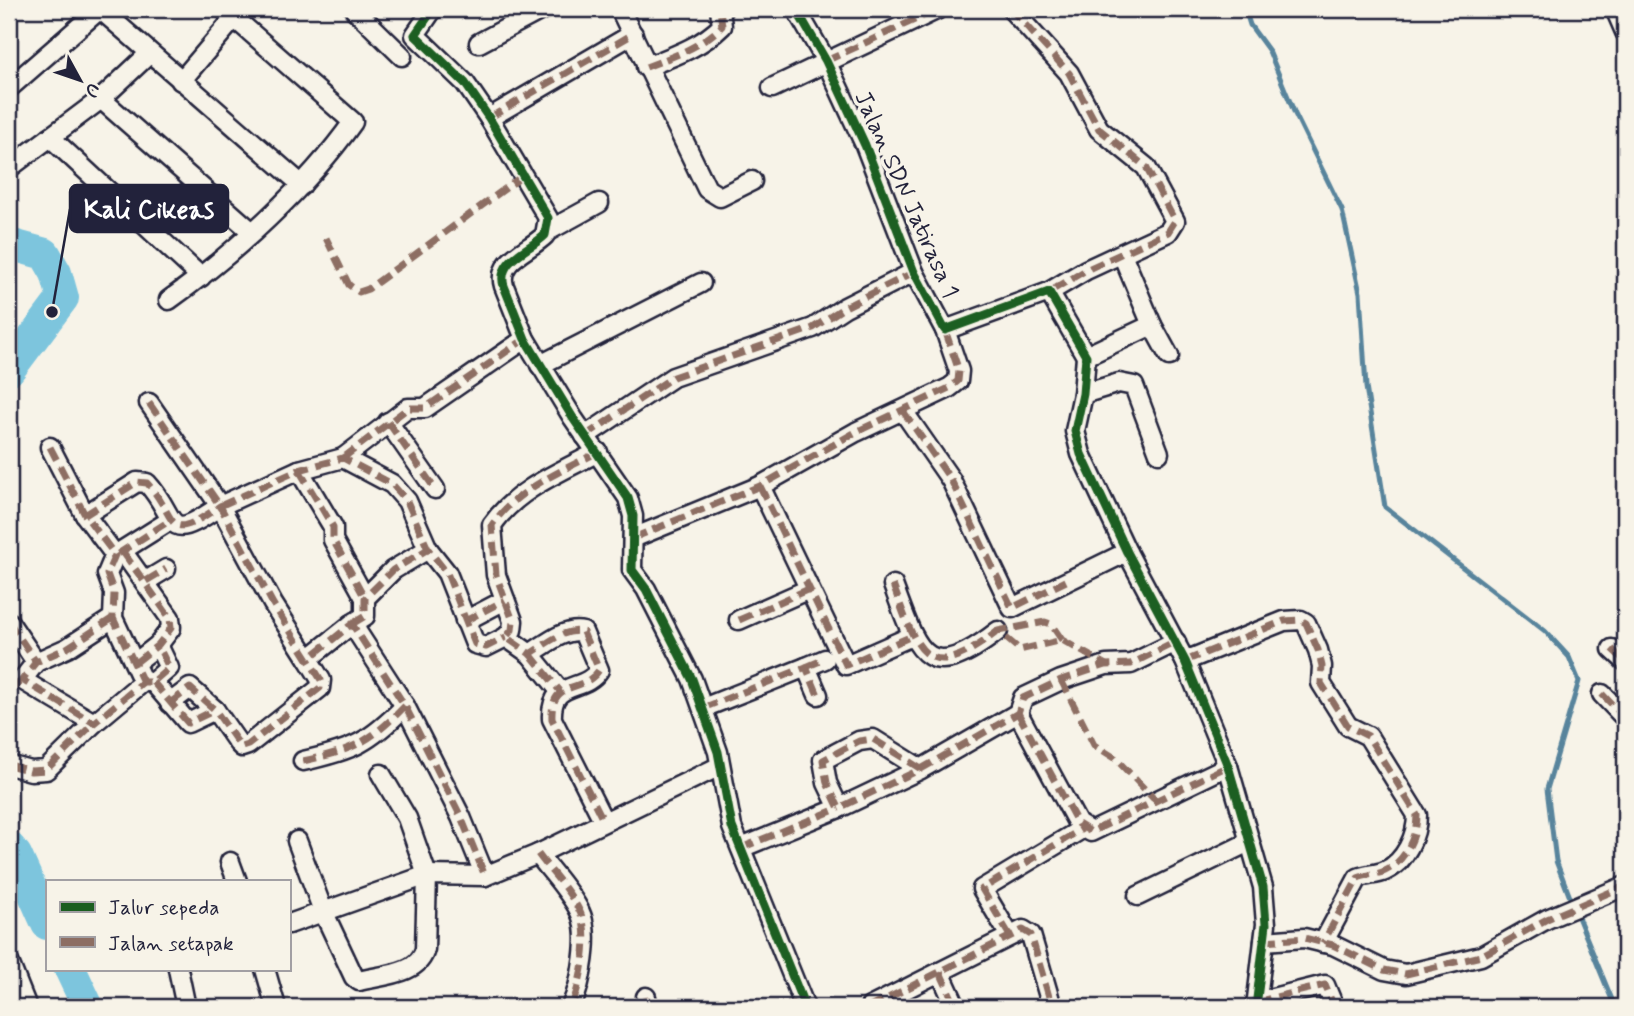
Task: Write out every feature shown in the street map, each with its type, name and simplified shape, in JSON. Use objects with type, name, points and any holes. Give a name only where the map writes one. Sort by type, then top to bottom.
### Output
[{"type":"street","points":[[9,88],[100,9],[302,185]]},
{"type":"street","points":[[355,9],[402,56]]},
{"type":"street","points":[[433,9],[415,35],[466,83],[542,207],[548,218],[548,231]]},
{"type":"street","points":[[479,43],[543,9]]},
{"type":"street","points":[[620,9],[707,188],[720,197],[752,181]]},
{"type":"street","points":[[646,67],[698,46],[711,37],[722,26],[720,9]]},
{"type":"street","name":"Jalan SDN Jatirasa 1","points":[[796,9],[826,61],[865,145],[914,272],[945,330],[1049,292],[1086,270],[1168,232],[1175,221],[1146,167],[1099,129],[1069,73],[1011,9]]},
{"type":"street","points":[[772,88],[938,9]]},
{"type":"street","points":[[1615,9],[1625,32]]},
{"type":"street","points":[[169,300],[201,277],[302,185],[331,153],[353,122],[233,12],[181,81]]},
{"type":"street","points":[[489,118],[633,34]]},
{"type":"street","points":[[9,168],[102,99],[149,54]]},
{"type":"street","points":[[102,99],[251,231]]},
{"type":"street","points":[[50,137],[201,277]]},
{"type":"street","points":[[599,203],[548,231],[510,261],[502,272],[504,286],[525,340],[585,436],[628,498],[633,516],[632,570],[646,589],[682,657],[704,708],[720,766],[732,827],[797,1005]]},
{"type":"street","points":[[1122,254],[1152,325],[1169,356]]},
{"type":"street","points":[[585,436],[673,377],[813,328],[845,307],[914,272]]},
{"type":"street","points":[[540,365],[701,283]]},
{"type":"street","points":[[1049,292],[1086,356],[1083,394],[1075,431],[1081,454],[1127,552],[1177,642],[1228,766],[1264,887],[1264,941],[1256,1005],[1325,985],[1334,1007]]},
{"type":"street","points":[[1086,356],[1152,325]]},
{"type":"street","points":[[633,538],[760,486],[856,432],[958,382],[959,371],[945,330]]},
{"type":"street","points":[[215,710],[188,723],[148,682],[135,663],[113,618],[114,593],[107,574],[119,554],[169,521],[191,526],[220,506],[299,470],[343,458],[408,408],[425,408],[525,340]]},
{"type":"street","points":[[1083,394],[1119,383],[1134,386],[1159,453]]},
{"type":"street","points":[[149,402],[220,506],[273,604],[321,680],[320,688],[248,746],[242,747],[215,710],[190,688],[170,704]]},
{"type":"street","points":[[903,411],[951,480],[1013,607],[1127,552]]},
{"type":"street","points":[[388,422],[435,489]]},
{"type":"street","points":[[50,447],[85,515],[146,581],[170,618],[171,628],[158,645],[135,663]]},
{"type":"street","points":[[343,458],[392,484],[407,501],[428,549],[447,573],[475,644],[486,647],[506,637],[512,630],[513,621],[496,575],[492,525],[503,508],[519,496],[598,453]]},
{"type":"street","points":[[299,470],[333,527],[333,540],[365,598],[365,616],[308,659]]},
{"type":"street","points":[[85,515],[138,482],[147,484],[152,490],[169,521]]},
{"type":"street","points":[[760,486],[846,665],[912,636]]},
{"type":"street","points":[[365,598],[393,570],[428,549]]},
{"type":"street","points":[[146,581],[166,569]]},
{"type":"street","points":[[893,585],[912,636],[926,656],[937,661],[948,660],[979,646],[998,631]]},
{"type":"street","points":[[739,620],[809,589]]},
{"type":"street","points":[[465,621],[505,600]]},
{"type":"street","points":[[94,723],[15,685],[36,662],[67,648],[113,618]]},
{"type":"street","points":[[1185,661],[1284,621],[1301,620],[1306,623],[1322,666],[1321,683],[1348,726],[1368,736],[1417,815],[1413,836],[1401,858],[1386,871],[1358,878],[1329,927],[1323,943]]},
{"type":"street","points":[[9,622],[36,662]]},
{"type":"street","points":[[352,624],[405,706],[461,817],[485,876]]},
{"type":"street","points":[[530,654],[555,638],[576,630],[583,632],[599,670],[595,677],[561,691],[552,706],[552,719],[603,820]]},
{"type":"street","points":[[506,637],[530,654],[561,691]]},
{"type":"street","points":[[741,848],[839,808],[921,769],[1018,713],[1023,698],[1061,680],[1106,665],[1130,664],[1177,642]]},
{"type":"street","points":[[9,765],[30,771],[46,770],[94,723],[169,668],[158,645]]},
{"type":"street","points":[[704,708],[825,659]]},
{"type":"street","points":[[806,667],[818,695]]},
{"type":"street","points":[[1602,694],[1625,718]]},
{"type":"street","points":[[303,761],[346,751],[378,734],[405,706]]},
{"type":"street","points":[[1018,713],[1082,830]]},
{"type":"street","points":[[839,808],[827,783],[823,760],[859,740],[873,738],[921,769]]},
{"type":"street","points":[[290,924],[427,875],[485,876],[538,854],[603,820],[720,766]]},
{"type":"street","points":[[1010,936],[982,888],[1082,830],[1091,832],[1228,766]]},
{"type":"street","points":[[297,841],[323,911],[350,972],[359,981],[415,967],[422,960],[425,949],[427,875],[407,818],[381,774]]},
{"type":"street","points":[[1138,896],[1249,842]]},
{"type":"street","points":[[538,854],[579,911],[584,925],[581,984],[571,1007]]},
{"type":"street","points":[[230,862],[237,880]]},
{"type":"street","points":[[1264,941],[1304,938],[1348,951],[1384,970],[1406,974],[1481,956],[1547,919],[1625,886]]},
{"type":"street","points":[[870,1007],[1023,930],[1031,934],[1052,1007]]},
{"type":"street","points":[[9,962],[25,1006]]},
{"type":"street","points":[[177,970],[186,1007]]},
{"type":"street","points":[[265,970],[276,1007]]},
{"type":"street","points":[[940,972],[956,1007]]},
{"type":"waterway","points":[[1245,9],[1250,25],[1269,51],[1295,114],[1342,210],[1360,293],[1366,387],[1385,507],[1545,631],[1569,657],[1579,681],[1547,789],[1556,861],[1571,900]]},
{"type":"waterway","points":[[9,244],[45,254],[56,273],[63,298],[9,370]]},
{"type":"waterway","points":[[9,847],[16,855],[46,922]]},
{"type":"waterway","points":[[1578,917],[1615,1007]]},
{"type":"waterway","points":[[70,970],[88,1007]]},
{"type":"marked path","points":[[646,67],[687,50],[714,33],[722,26],[720,9]]},
{"type":"marked path","points":[[826,61],[938,9]]},
{"type":"marked path","points":[[1011,9],[1069,73],[1099,129],[1146,167],[1175,221],[1168,232],[1086,270],[1049,292]]},
{"type":"marked path","points":[[489,118],[633,34]]},
{"type":"marked path","points":[[326,238],[349,285],[359,292],[368,289],[525,174]]},
{"type":"marked path","points":[[585,436],[673,377],[813,328],[845,307],[914,272]]},
{"type":"marked path","points":[[633,538],[760,486],[856,432],[949,388],[958,381],[959,371],[945,330]]},
{"type":"marked path","points":[[343,458],[408,408],[425,408],[525,339]]},
{"type":"marked path","points":[[149,403],[220,506],[299,470],[343,458],[392,484],[407,501],[428,549],[447,573],[475,644],[486,647],[506,637]]},
{"type":"marked path","points":[[903,411],[951,480],[1012,608],[1066,581]]},
{"type":"marked path","points":[[388,422],[435,489]]},
{"type":"marked path","points":[[50,447],[85,515],[115,555],[107,574],[114,593],[113,618],[143,682]]},
{"type":"marked path","points":[[598,452],[527,491],[502,512],[492,525],[496,575],[513,621],[512,630],[506,637],[530,654],[562,634],[583,632],[599,670],[593,677],[556,697],[552,719],[603,820]]},
{"type":"marked path","points":[[299,470],[333,527],[333,540],[365,598]]},
{"type":"marked path","points":[[85,515],[137,482],[147,483],[169,517],[180,526],[202,518],[220,506],[273,604],[308,659],[352,624],[405,706],[461,817],[485,876]]},
{"type":"marked path","points":[[760,486],[846,665],[912,636]]},
{"type":"marked path","points":[[118,554],[169,521]]},
{"type":"marked path","points":[[352,624],[365,616],[365,598],[393,570],[428,549]]},
{"type":"marked path","points":[[123,552],[170,618],[171,628],[158,645],[135,663]]},
{"type":"marked path","points":[[146,581],[166,569]]},
{"type":"marked path","points":[[893,585],[910,629],[918,644],[928,654],[940,659],[955,657],[974,648],[998,631]]},
{"type":"marked path","points":[[739,620],[809,589]]},
{"type":"marked path","points":[[465,621],[505,600]]},
{"type":"marked path","points":[[113,618],[67,648],[36,662],[22,680],[94,723],[143,682],[153,682],[169,668],[158,645]]},
{"type":"marked path","points":[[1185,661],[1284,621],[1301,620],[1306,623],[1318,650],[1322,666],[1321,683],[1348,726],[1368,736],[1417,815],[1415,831],[1404,855],[1385,871],[1358,878],[1323,943]]},
{"type":"marked path","points":[[9,622],[36,662]]},
{"type":"marked path","points":[[1062,640],[1051,624],[1045,622],[998,631],[1020,650],[1062,640],[1106,665]]},
{"type":"marked path","points":[[921,769],[873,739],[859,741],[823,760],[827,783],[839,808],[921,769],[1018,713],[1023,698],[1061,680],[1106,665],[1131,664],[1176,642]]},
{"type":"marked path","points":[[1612,649],[1625,661]]},
{"type":"marked path","points":[[530,654],[560,691]]},
{"type":"marked path","points":[[170,703],[190,688],[215,710],[242,747],[320,688],[321,680],[308,659]]},
{"type":"marked path","points":[[806,667],[825,659]]},
{"type":"marked path","points":[[703,708],[806,667],[818,695]]},
{"type":"marked path","points":[[9,691],[22,680]]},
{"type":"marked path","points":[[1061,680],[1094,745],[1115,758],[1154,799]]},
{"type":"marked path","points":[[153,682],[188,723],[215,710]]},
{"type":"marked path","points":[[1602,694],[1625,718]]},
{"type":"marked path","points":[[303,761],[348,749],[381,729],[405,706]]},
{"type":"marked path","points":[[1018,713],[1078,824],[1091,832],[1228,766]]},
{"type":"marked path","points":[[9,765],[31,771],[46,770],[94,723]]},
{"type":"marked path","points":[[741,848],[839,808]]},
{"type":"marked path","points":[[1010,936],[982,889],[1082,829]]},
{"type":"marked path","points":[[538,854],[571,897],[583,922],[585,946],[578,986],[571,1007]]},
{"type":"marked path","points":[[1264,941],[1304,938],[1333,945],[1384,970],[1406,974],[1481,956],[1547,919],[1625,886]]},
{"type":"marked path","points":[[870,1007],[1023,930],[1031,935],[1052,1007]]},
{"type":"marked path","points":[[940,972],[956,1007]]},
{"type":"marked path","points":[[1256,1002],[1325,985],[1334,1007]]},
{"type":"marked path","points":[[646,997],[648,1007]]},
{"type":"marked path","points":[[785,1007],[800,1001]]},
{"type":"cycle path","points":[[433,9],[415,35],[465,83],[489,118],[548,218],[545,235],[505,269],[504,286],[525,339],[573,418],[628,498],[633,516],[632,570],[646,589],[692,679],[718,752],[732,827],[805,1007]]},
{"type":"cycle path","points":[[796,9],[826,61],[865,145],[914,272],[945,330],[1049,292],[1086,356],[1083,394],[1075,431],[1081,454],[1127,552],[1185,661],[1228,766],[1263,887],[1266,924],[1256,1007]]},
{"type":"place","name":"Kali Cikeas","points":[[52,312]]}]
